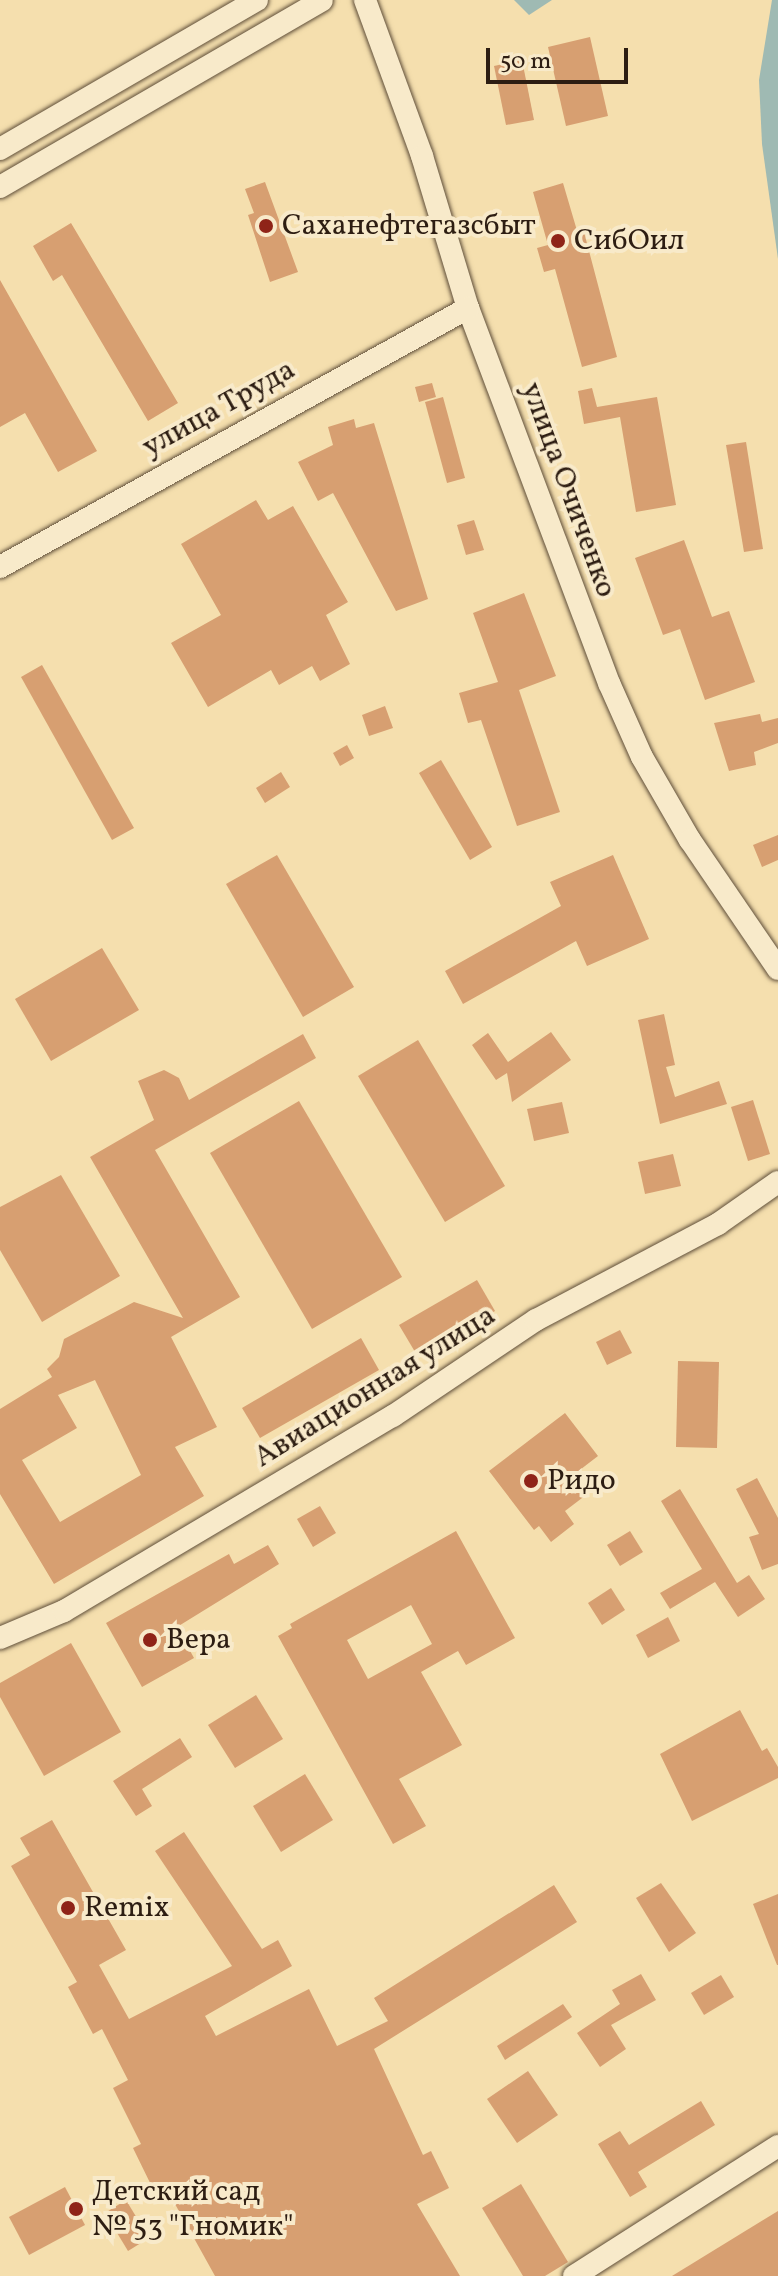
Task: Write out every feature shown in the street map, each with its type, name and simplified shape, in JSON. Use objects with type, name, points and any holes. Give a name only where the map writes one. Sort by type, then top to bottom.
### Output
[{"type":"street","points":[[0,149],[257,0]]},
{"type":"street","points":[[0,187],[322,0]]},
{"type":"street","name":"улица Очиченко","points":[[365,0],[422,156],[468,308],[570,590],[642,757],[690,840],[778,969]]},
{"type":"street","name":"улица Труда","points":[[0,567],[468,308]]},
{"type":"street","name":"Авиационная улица","points":[[0,1638],[64,1611],[393,1416],[536,1320],[718,1224],[778,1182]]},
{"type":"street","points":[[574,2276],[778,2146]]},
{"type":"water","points":[[514,0],[552,0],[529,15]]},
{"type":"water","points":[[772,0],[778,0],[778,259],[762,144],[759,80]]},
{"type":"building","points":[[590,37],[608,116],[566,126],[548,47]]},
{"type":"building","points":[[522,60],[534,120],[506,125],[494,66]]},
{"type":"building","points":[[265,182],[298,272],[270,282],[248,215],[254,213],[245,189]]},
{"type":"building","points":[[563,183],[578,234],[584,232],[617,357],[582,367],[555,269],[544,272],[537,248],[548,245],[533,192]]},
{"type":"building","points":[[71,223],[178,403],[148,421],[62,275],[53,281],[33,246]]},
{"type":"building","points":[[0,280],[97,451],[58,472],[25,413],[0,427]]},
{"type":"building","points":[[432,383],[436,397],[419,402],[415,387]]},
{"type":"building","points":[[592,388],[597,407],[657,397],[676,505],[636,512],[620,417],[584,424],[578,391]]},
{"type":"building","points":[[443,397],[465,478],[447,483],[425,402]]},
{"type":"building","points":[[354,419],[356,428],[374,423],[428,599],[396,611],[333,493],[318,501],[298,462],[333,445],[328,427]]},
{"type":"building","points":[[746,442],[763,549],[744,552],[726,445]]},
{"type":"building","points":[[256,500],[268,520],[293,506],[348,602],[326,615],[350,664],[320,681],[312,666],[279,685],[271,670],[208,707],[171,643],[221,615],[181,544]]},
{"type":"building","points":[[474,520],[484,550],[466,555],[457,525]]},
{"type":"building","points":[[684,540],[712,617],[729,611],[755,682],[705,700],[680,629],[663,635],[635,558]]},
{"type":"building","points":[[524,593],[556,676],[519,690],[560,812],[517,826],[481,720],[468,723],[459,693],[498,682],[473,613]]},
{"type":"building","points":[[42,665],[134,828],[112,840],[21,677]]},
{"type":"building","points":[[385,706],[393,728],[369,736],[362,715]]},
{"type":"building","points":[[760,714],[762,722],[778,718],[778,743],[754,752],[756,765],[729,771],[714,723]]},
{"type":"building","points":[[347,745],[354,758],[340,766],[333,753]]},
{"type":"building","points":[[441,760],[492,847],[470,860],[419,773]]},
{"type":"building","points":[[281,772],[290,787],[265,803],[256,788]]},
{"type":"building","points":[[778,835],[778,860],[762,867],[753,845]]},
{"type":"building","points":[[277,855],[354,987],[303,1017],[226,884]]},
{"type":"building","points":[[613,855],[649,939],[587,966],[576,941],[463,1004],[445,971],[561,906],[550,882]]},
{"type":"building","points":[[102,948],[139,1010],[51,1061],[15,999]]},
{"type":"building","points":[[664,1014],[675,1065],[666,1067],[675,1097],[719,1081],[727,1104],[660,1124],[638,1020]]},
{"type":"building","points":[[551,1032],[571,1060],[512,1102],[507,1073],[496,1080],[472,1045],[488,1033],[508,1062]]},
{"type":"building","points":[[303,1034],[316,1058],[155,1150],[240,1297],[171,1337],[217,1427],[175,1447],[204,1496],[54,1584],[0,1494],[0,1409],[52,1377],[47,1369],[59,1357],[64,1339],[134,1302],[183,1318],[90,1157],[154,1120],[138,1081],[164,1070],[179,1078],[189,1100]],"holes":[[[95,1380],[141,1475],[60,1522],[22,1460],[77,1428],[58,1395]]]},
{"type":"building","points":[[418,1040],[505,1186],[445,1222],[358,1076]]},
{"type":"building","points":[[753,1100],[770,1154],[748,1161],[731,1107]]},
{"type":"building","points":[[299,1101],[402,1277],[312,1329],[210,1153]]},
{"type":"building","points":[[562,1102],[569,1133],[534,1141],[527,1109]]},
{"type":"building","points":[[673,1154],[681,1186],[645,1194],[638,1162]]},
{"type":"building","points":[[61,1175],[120,1276],[42,1322],[0,1250],[0,1207]]},
{"type":"building","points":[[477,1280],[495,1311],[418,1357],[399,1325]]},
{"type":"building","points":[[620,1330],[632,1353],[607,1365],[596,1342]]},
{"type":"building","points":[[361,1338],[379,1370],[260,1438],[242,1408]]},
{"type":"building","points":[[678,1361],[719,1362],[717,1448],[676,1447]]},
{"type":"building","name":"Ридо","points":[[565,1413],[598,1456],[572,1476],[586,1495],[565,1511],[574,1524],[551,1542],[539,1526],[534,1530],[489,1471]]},
{"type":"building","points":[[757,1478],[778,1518],[778,1564],[762,1570],[749,1537],[759,1534],[736,1489]]},
{"type":"building","points":[[680,1489],[737,1583],[749,1575],[765,1599],[738,1617],[715,1582],[670,1609],[660,1593],[702,1569],[661,1501]]},
{"type":"building","points":[[320,1506],[336,1533],[313,1547],[297,1519]]},
{"type":"building","points":[[456,1531],[515,1638],[466,1665],[458,1651],[421,1672],[462,1745],[399,1779],[426,1826],[393,1844],[278,1636],[292,1628],[290,1624]],"holes":[[[411,1605],[432,1644],[368,1679],[347,1640]]]},
{"type":"building","points":[[630,1531],[643,1552],[620,1566],[607,1545]]},
{"type":"building","points":[[268,1545],[279,1564],[177,1627],[194,1658],[142,1687],[106,1623],[229,1554],[234,1564]]},
{"type":"building","points":[[611,1588],[625,1610],[602,1625],[588,1603]]},
{"type":"building","points":[[668,1617],[680,1641],[648,1658],[636,1635]]},
{"type":"building","points":[[71,1643],[121,1732],[44,1776],[0,1697],[0,1683]]},
{"type":"building","points":[[256,1695],[283,1739],[235,1768],[208,1725]]},
{"type":"building","points":[[740,1710],[762,1751],[767,1748],[778,1767],[778,1778],[692,1821],[660,1754]]},
{"type":"building","points":[[180,1738],[192,1757],[142,1789],[152,1806],[136,1816],[113,1781]]},
{"type":"building","points":[[305,1774],[333,1820],[281,1852],[253,1806]]},
{"type":"building","points":[[52,1820],[126,1950],[99,1965],[129,2019],[232,1966],[155,1851],[184,1832],[262,1949],[278,1940],[292,1966],[205,2016],[216,2036],[309,1989],[337,2046],[388,2021],[374,1998],[554,1885],[577,1922],[374,2049],[423,2155],[431,2151],[449,2188],[417,2204],[460,2276],[215,2276],[165,2186],[154,2191],[133,2148],[141,2144],[113,2088],[128,2080],[102,2029],[93,2034],[68,1987],[77,1982],[11,1866],[30,1855],[20,1838]]},
{"type":"building","points":[[661,1883],[696,1933],[669,1952],[636,1898]]},
{"type":"building","points":[[778,1894],[778,1965],[777,1965],[753,1904]]},
{"type":"building","points":[[641,1974],[656,2000],[611,2025],[626,2049],[600,2067],[577,2033],[620,2004],[612,1990]]},
{"type":"building","points":[[721,1975],[734,1997],[704,2015],[691,1993]]},
{"type":"building","points":[[563,2004],[572,2017],[505,2060],[497,2046]]},
{"type":"building","points":[[528,2071],[558,2115],[517,2143],[487,2099]]},
{"type":"building","points":[[701,2101],[715,2125],[638,2172],[647,2187],[630,2197],[598,2144],[620,2131],[629,2145]]},
{"type":"building","points":[[521,2184],[568,2262],[545,2276],[523,2276],[482,2208]]},
{"type":"building","points":[[65,2187],[85,2225],[29,2255],[9,2217]]},
{"type":"building","points":[[126,2200],[149,2238],[128,2251],[105,2213]]},
{"type":"building","points":[[778,2211],[778,2276],[672,2276]]},
{"type":"place","name":"Саханефтегазсбыт","points":[[266,226]]},
{"type":"place","name":"СибОил","points":[[558,241]]},
{"type":"place","name":"Ридо","points":[[531,1481]]},
{"type":"place","name":"Вера","points":[[150,1640]]},
{"type":"place","name":"Remix","points":[[68,1908]]},
{"type":"place","name":"Детский сад № 53 \"Гномик\"","points":[[76,2209]]}]
